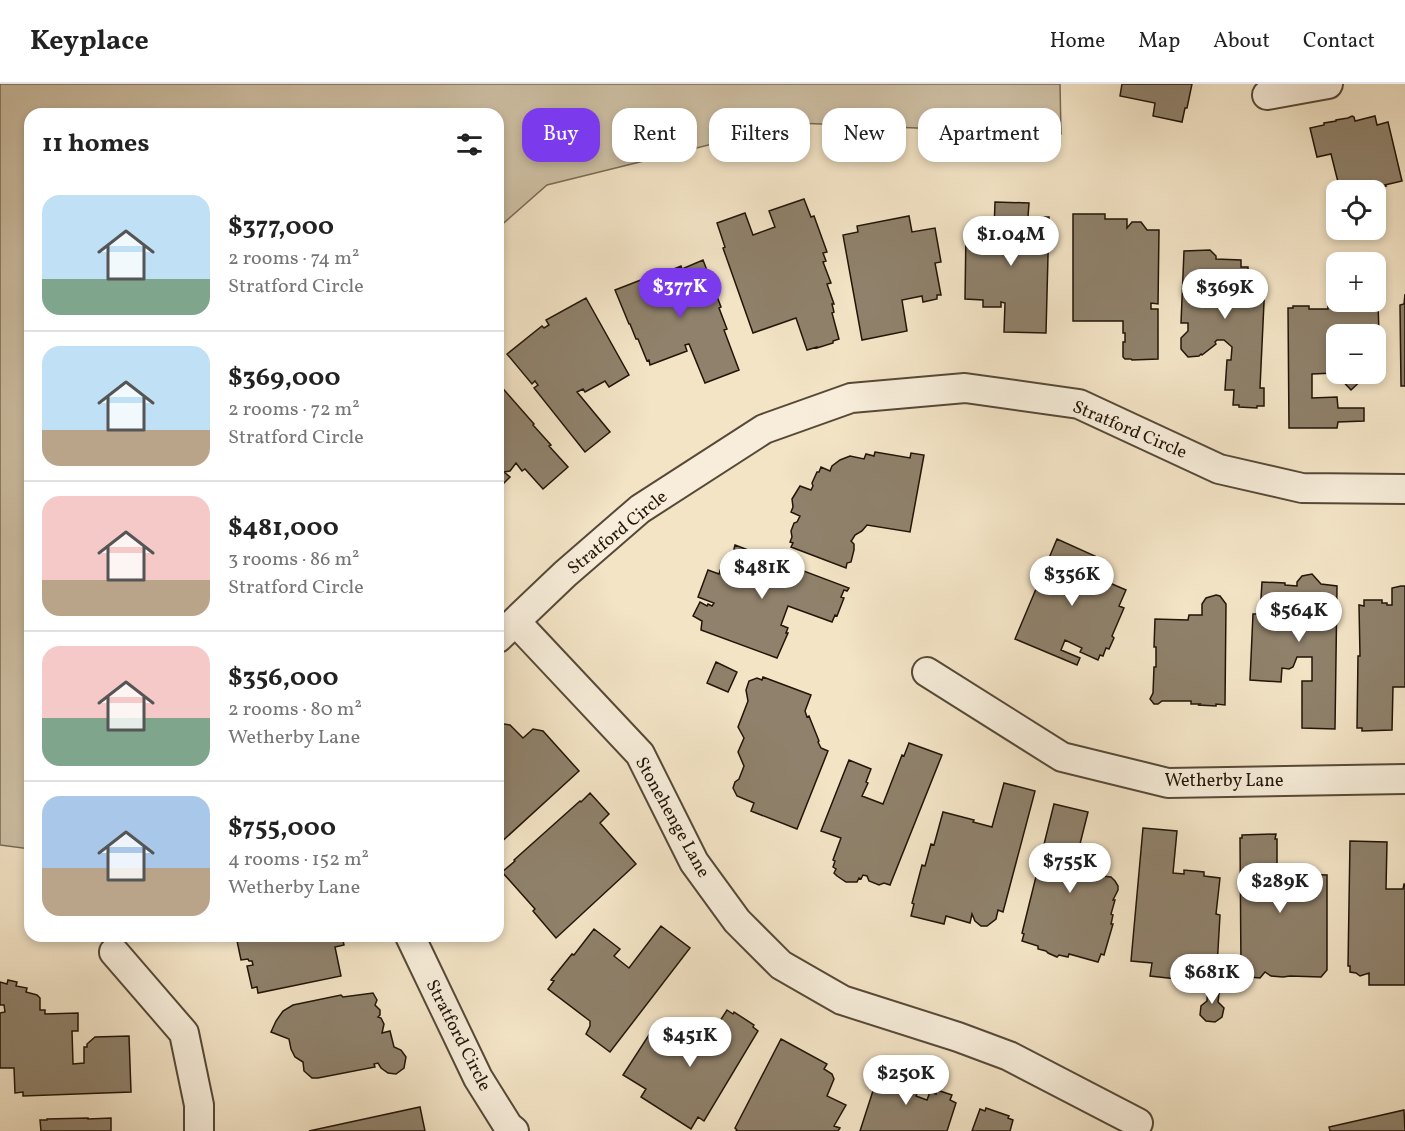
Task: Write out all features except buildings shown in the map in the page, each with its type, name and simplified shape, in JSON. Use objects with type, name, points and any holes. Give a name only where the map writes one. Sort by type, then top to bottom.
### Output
[{"type":"street","points":[[1267,95],[1328,84]]},
{"type":"street","name":"Stratford Circle","points":[[507,630],[565,574],[640,508],[764,429],[851,398],[965,388],[1078,404],[1220,469],[1302,488],[1405,489]]},
{"type":"street","name":"Stonehenge Lane","points":[[507,630],[640,754],[694,862],[737,921],[781,965],[842,1000],[1009,1056],[1138,1123]]},
{"type":"street","name":"Wetherby Lane","points":[[927,672],[1062,757],[1168,783],[1405,779]]},
{"type":"street","name":"Stratford Circle","points":[[413,942],[478,1078],[509,1129]]},
{"type":"street","points":[[114,952],[184,1033],[199,1105],[199,1131]]},
{"type":"shaded area","points":[[0,84],[1060,84],[1060,108],[918,108],[918,128],[906,128],[906,108],[822,108],[822,124],[810,124],[810,108],[709,108],[709,145],[697,148],[697,108],[612,108],[612,162],[640,162],[547,185],[504,223],[504,108],[24,108],[24,848],[0,845]]}]
